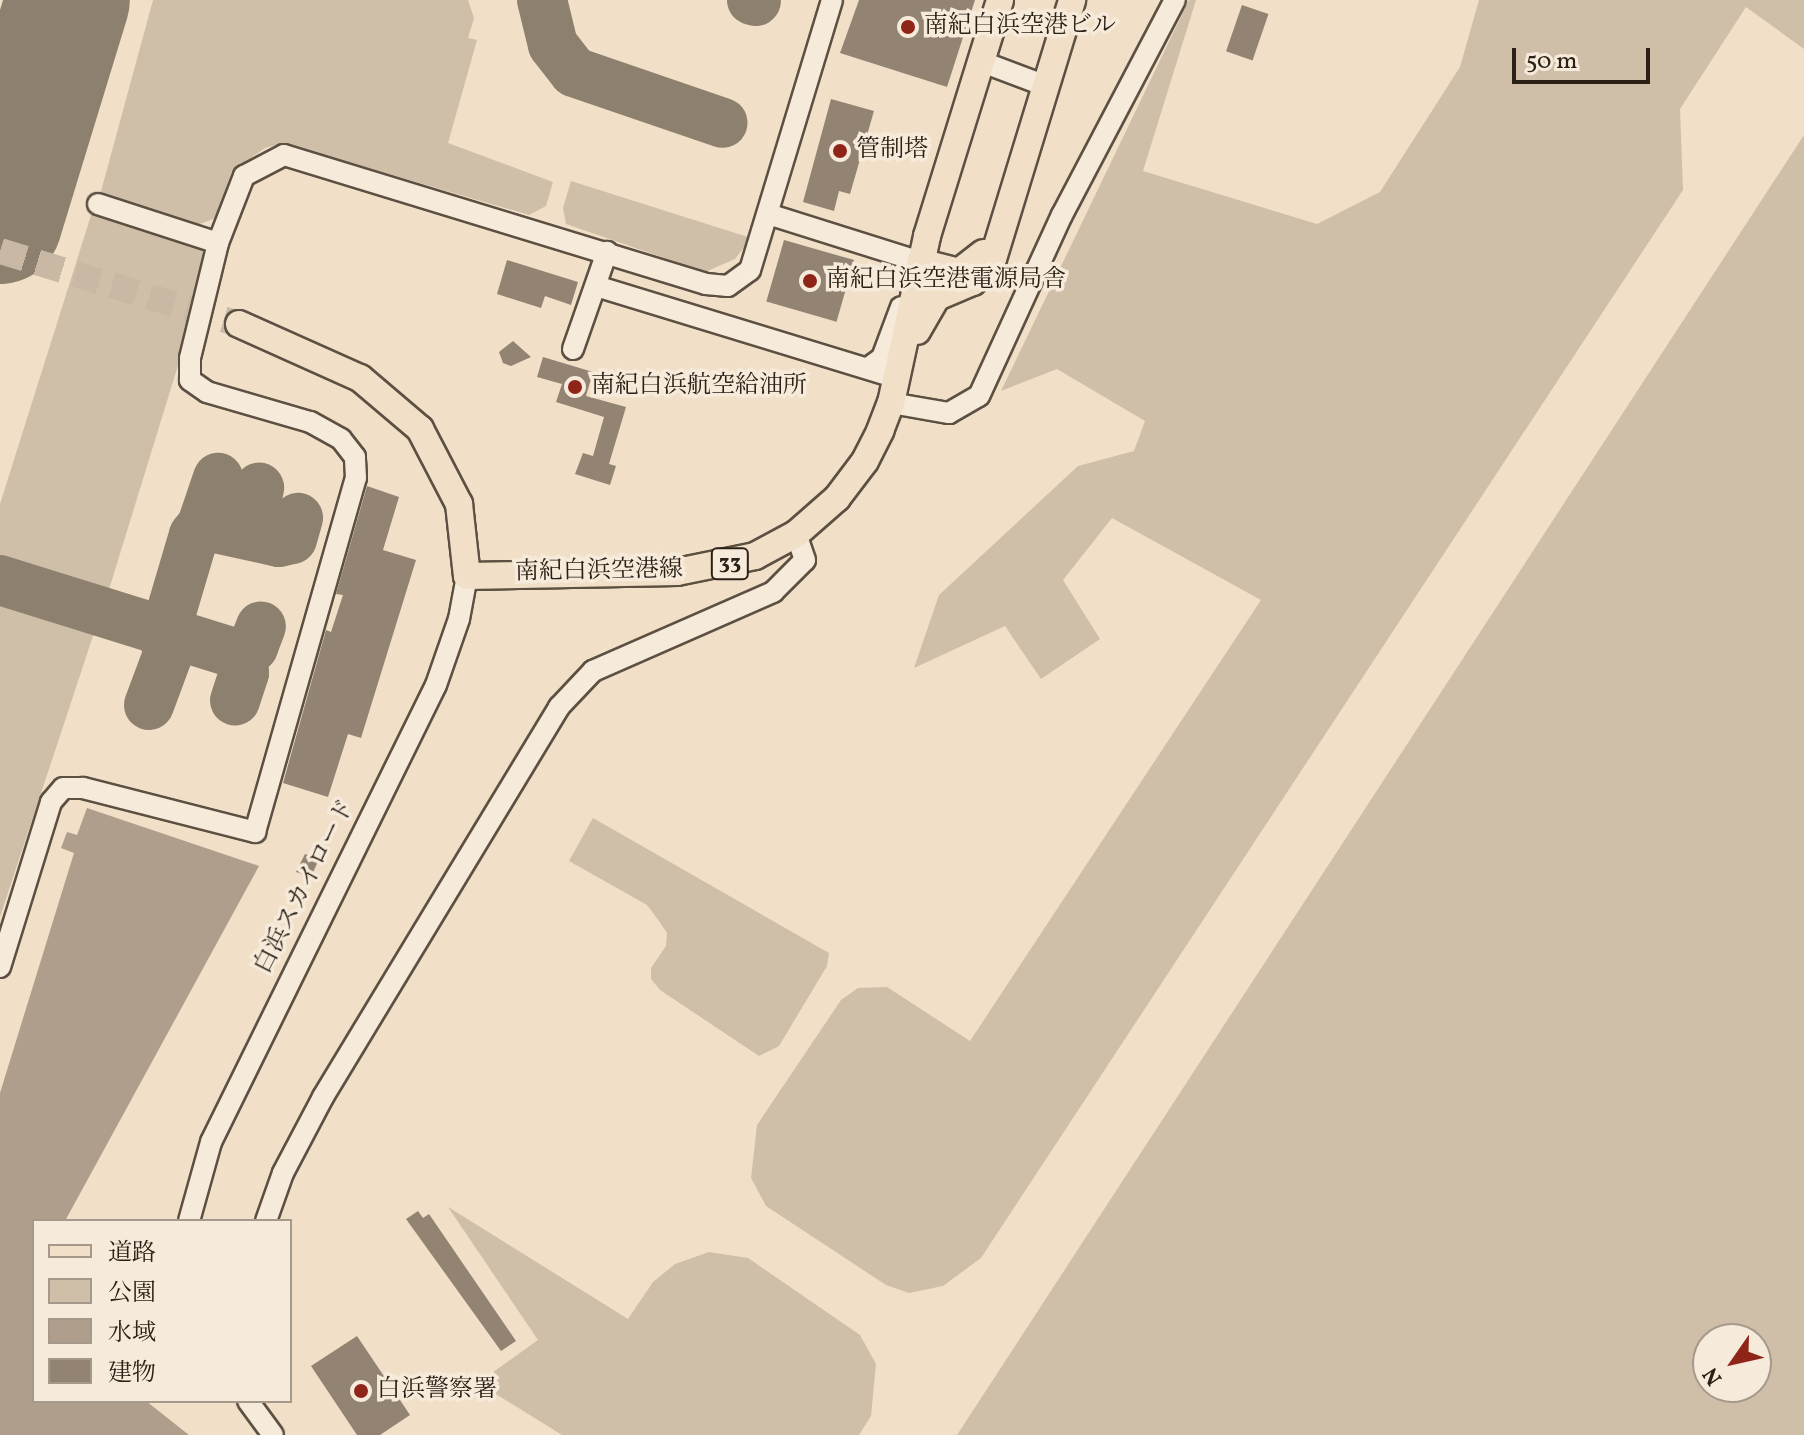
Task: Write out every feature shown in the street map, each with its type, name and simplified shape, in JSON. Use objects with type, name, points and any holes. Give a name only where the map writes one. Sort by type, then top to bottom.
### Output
[{"type":"main road","name":"南紀白浜空港線","points":[[894,390],[920,262],[1000,0]]},
{"type":"main road","name":"南紀白浜空港線","points":[[467,576],[705,569],[755,556],[796,534],[849,485],[865,461],[927,308],[985,271],[1008,212],[1072,0]]},
{"type":"main road","points":[[920,262],[965,270],[979,259],[1008,212]]},
{"type":"main road","points":[[237,330],[337,367],[400,408],[435,451],[462,515],[467,576]]},
{"type":"street","points":[[0,967],[51,802],[63,788],[83,788],[255,832],[356,478],[355,457],[341,439],[310,422],[207,392],[190,380],[190,358],[218,243],[244,176],[284,155],[706,284],[728,286],[750,270],[832,0]]},
{"type":"street","points":[[596,286],[868,368],[894,390],[949,413],[979,396],[1062,215],[1175,0]]},
{"type":"street","points":[[982,62],[1046,86]]},
{"type":"street","points":[[98,204],[218,243]]},
{"type":"street","points":[[768,214],[920,262],[887,349],[868,368]]},
{"type":"street","points":[[573,349],[607,252]]},
{"type":"street","points":[[267,1219],[283,1173],[323,1097],[559,707],[593,671],[773,592],[805,560],[796,534]]},
{"type":"street","name":"白浜スカイロード","points":[[190,1219],[217,1128],[436,685],[459,619],[467,576]]},
{"type":"street","points":[[249,1403],[273,1435]]},
{"type":"green space","points":[[153,0],[468,0],[474,18],[468,38],[477,40],[448,143],[553,182],[546,206],[529,215],[283,143],[265,148],[232,171],[215,218],[203,223],[188,227],[100,195]]},
{"type":"green space","points":[[1189,0],[1196,0],[1143,171],[1317,224],[1380,192],[1460,67],[1479,0],[1804,0],[1804,49],[1746,7],[1680,109],[1683,190],[981,1258],[943,1286],[909,1293],[886,1285],[766,1206],[751,1178],[757,1125],[841,1000],[858,988],[887,987],[970,1041],[1261,600],[1112,518],[1063,580],[1100,639],[1041,679],[1005,626],[914,668],[939,595],[1078,466],[1134,451],[1145,421],[1057,369],[1001,391]]},
{"type":"green space","points":[[1804,135],[1804,1435],[957,1435]]},
{"type":"green space","points":[[571,181],[751,238],[735,259],[705,272],[566,224],[563,208]]},
{"type":"green space","points":[[93,209],[195,244],[205,254],[208,268],[107,596],[0,558],[0,504]]},
{"type":"green space","points":[[0,603],[94,633],[0,917]]},
{"type":"green space","points":[[593,818],[829,953],[827,966],[779,1046],[759,1056],[660,990],[651,979],[651,968],[666,946],[667,933],[659,921],[647,905],[569,861]]},
{"type":"green space","points":[[448,1207],[628,1319],[653,1282],[675,1264],[709,1252],[748,1258],[860,1335],[876,1364],[871,1416],[859,1435],[562,1435],[478,1383],[538,1340]]},
{"type":"water","points":[[87,808],[259,866],[66,1219],[32,1219],[32,1403],[149,1403],[189,1435],[0,1435],[0,1093],[74,853],[61,848],[67,832],[77,835]]},
{"type":"building","name":"南紀白浜空港ビル","points":[[859,0],[975,0],[947,87],[840,53]]},
{"type":"building","points":[[1242,5],[1268,14],[1253,60],[1226,51]]},
{"type":"building","name":"管制塔","points":[[831,99],[874,111],[850,194],[839,191],[834,211],[803,202]]},
{"type":"building","name":"南紀白浜空港電源局舎","points":[[784,240],[854,260],[837,322],[766,302]]},
{"type":"building","points":[[507,260],[578,282],[571,305],[545,296],[541,308],[497,294]]},
{"type":"building","points":[[513,341],[531,357],[511,366],[503,363],[499,352]]},
{"type":"building","points":[[543,357],[593,372],[586,396],[626,407],[609,464],[616,466],[610,485],[575,474],[583,453],[593,456],[604,417],[556,402],[562,384],[537,377]]},
{"type":"building","points":[[367,486],[399,497],[383,550],[416,560],[361,738],[348,734],[328,797],[283,783],[326,630],[331,632],[343,595],[336,594]]},
{"type":"building","points":[[305,854],[319,859],[311,877],[296,872]]},
{"type":"building","points":[[418,1211],[423,1218],[429,1214],[516,1341],[501,1351],[406,1219]]},
{"type":"building","name":"白浜警察署","points":[[357,1336],[410,1415],[380,1435],[357,1435],[311,1366]]},
{"type":"taxiway","points":[[542,0],[553,45],[574,72],[723,123]]},
{"type":"taxiway","points":[[752,0],[756,1]]},
{"type":"taxiway","points":[[202,525],[218,478]]},
{"type":"taxiway","points":[[232,529],[254,512],[259,488]]},
{"type":"taxiway","points":[[153,627],[165,625],[170,616],[194,535],[202,525],[279,542],[292,539],[298,518]]},
{"type":"taxiway","points":[[0,580],[234,653],[245,654],[253,647],[261,626]]},
{"type":"taxiway","points":[[149,705],[168,654],[165,638],[153,627]]},
{"type":"taxiway","points":[[234,653],[243,662],[244,673],[235,701]]},
{"type":"runway","points":[[0,222],[68,0]]},
{"type":"tunnel","points":[[0,251],[239,324]]},
{"type":"place","name":"南紀白浜空港ビル","points":[[908,27]]},
{"type":"place","name":"管制塔","points":[[840,151]]},
{"type":"place","name":"南紀白浜空港電源局舎","points":[[810,281]]},
{"type":"place","name":"南紀白浜航空給油所","points":[[575,387]]},
{"type":"place","name":"白浜警察署","points":[[361,1391]]}]
